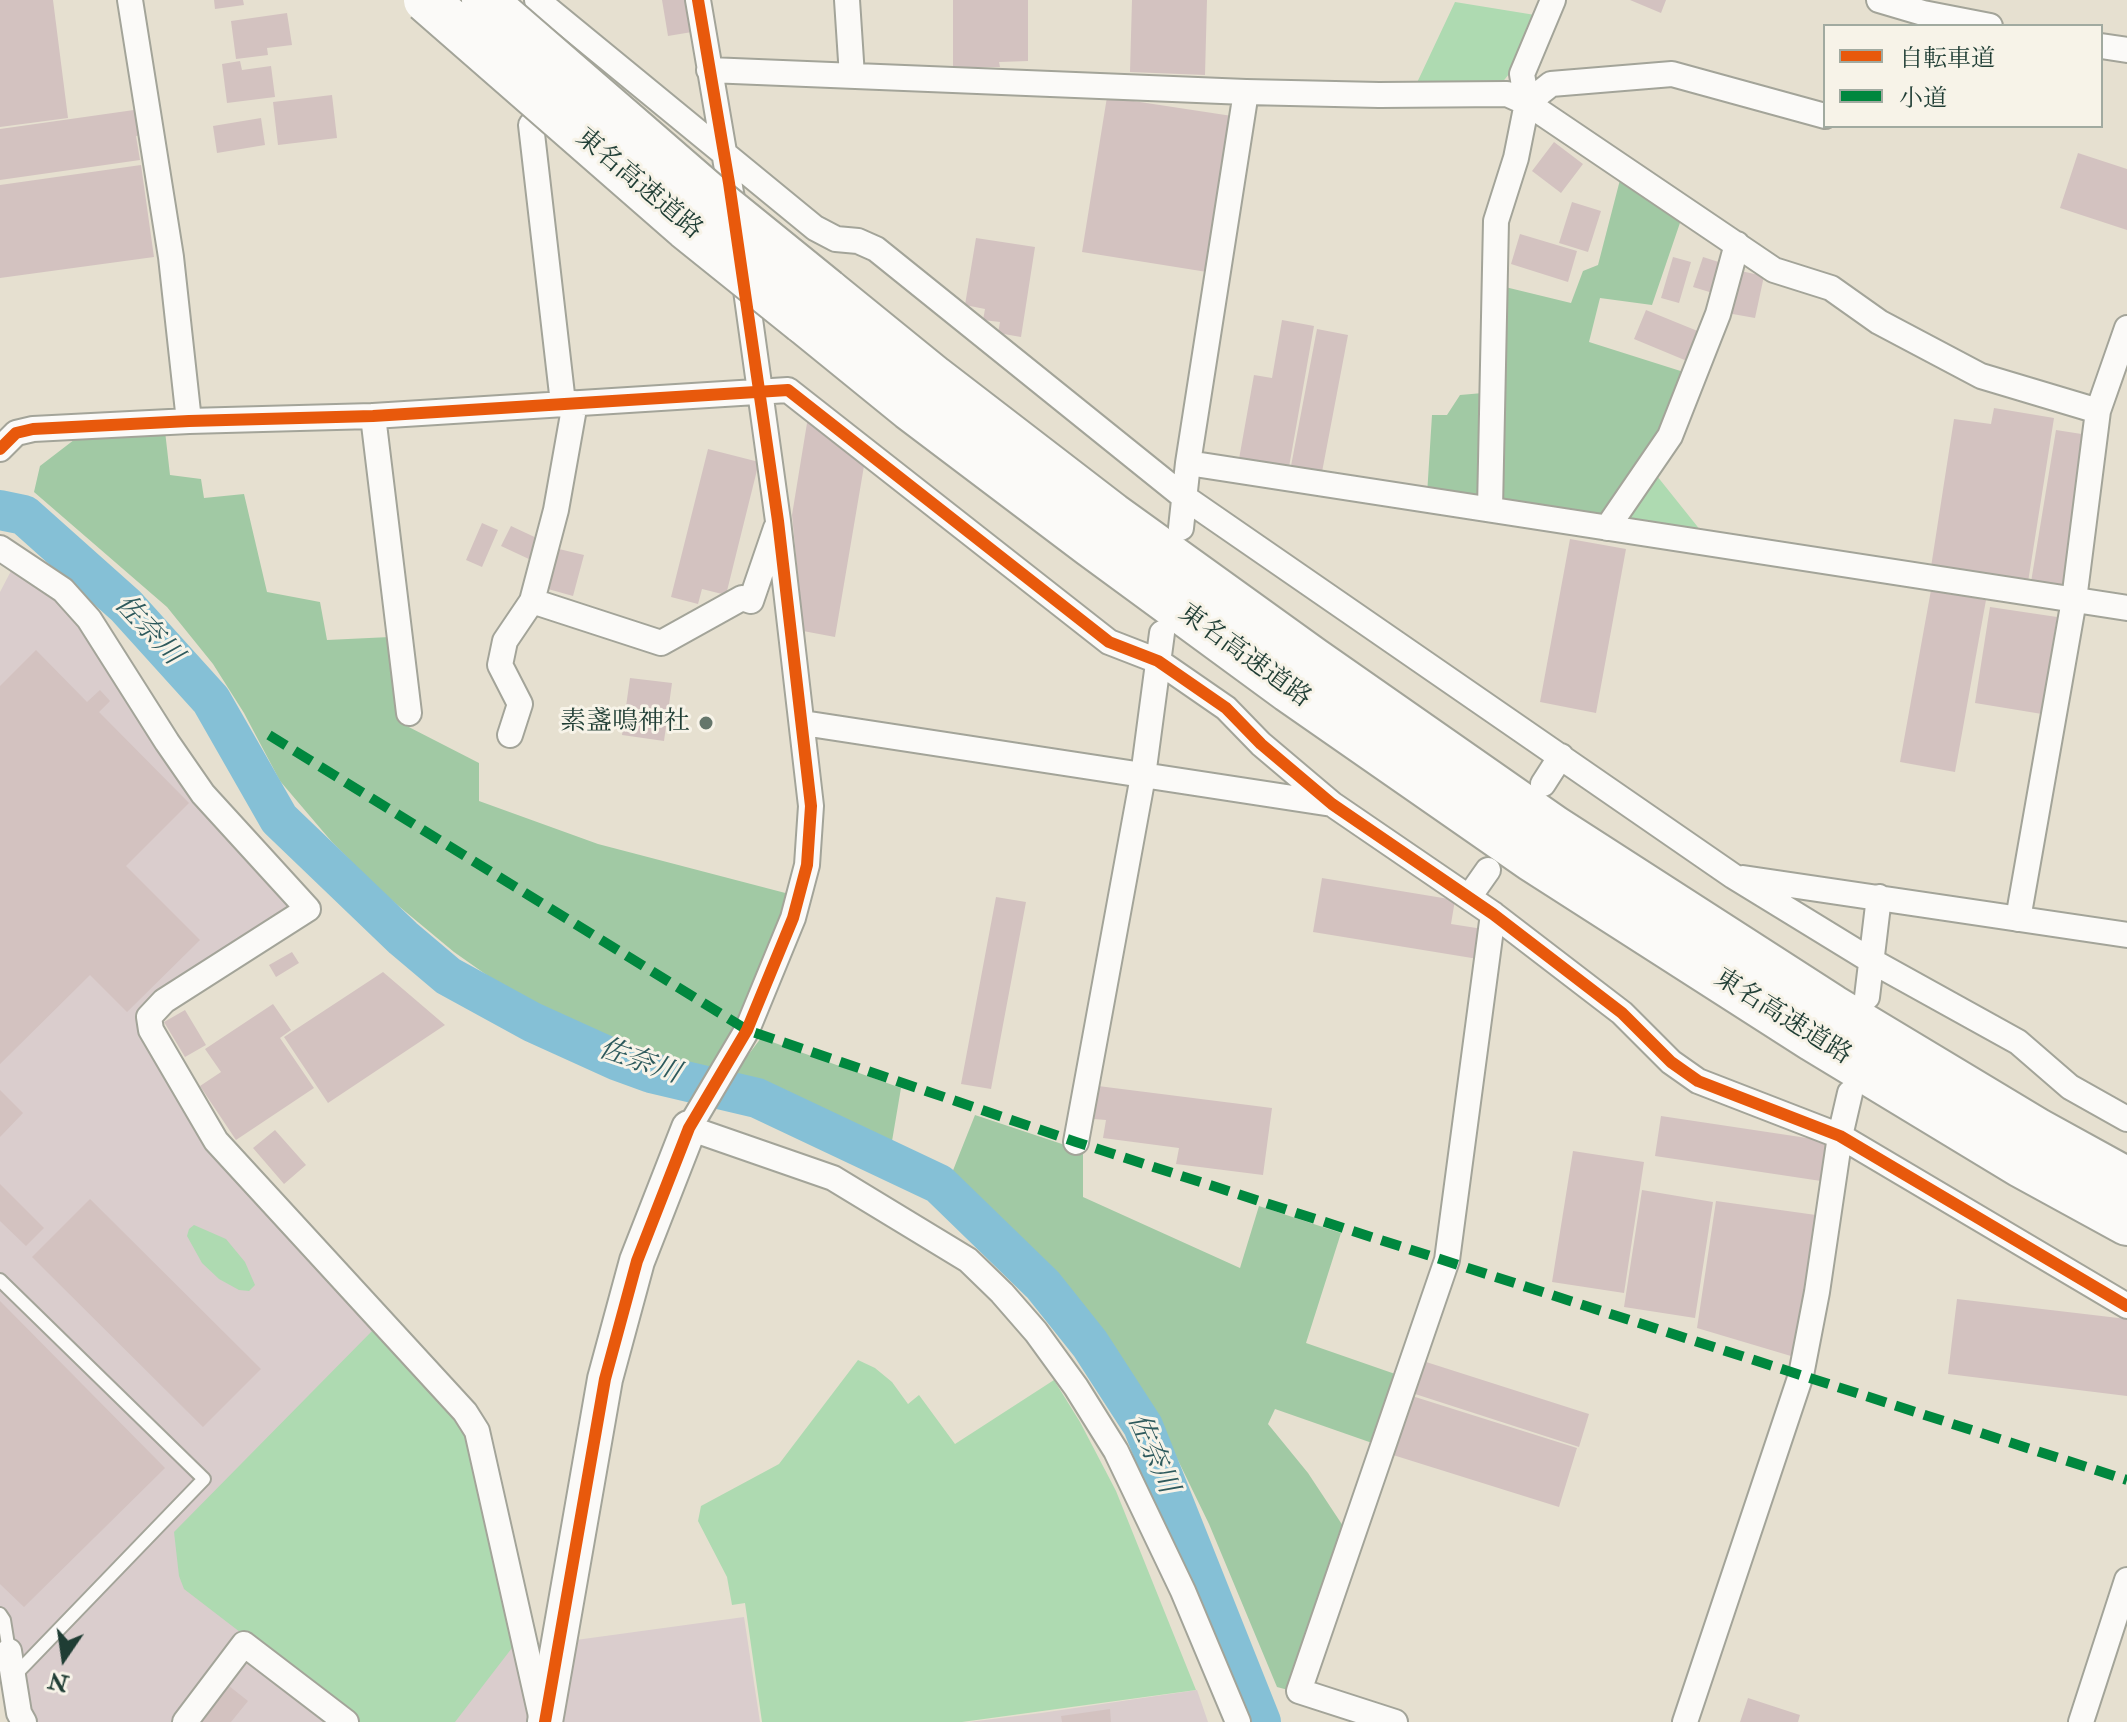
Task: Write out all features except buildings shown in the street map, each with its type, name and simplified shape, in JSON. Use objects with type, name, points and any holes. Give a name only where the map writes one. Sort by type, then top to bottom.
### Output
[{"type":"highway","name":"東名高速道路","points":[[426,0],[686,227],[934,378],[1112,515],[1554,828],[1832,1007],[2038,1131],[2127,1180]]},
{"type":"highway","name":"東名高速道路","points":[[484,0],[710,196],[910,408],[1090,544],[1289,690],[1532,859],[1813,1039],[2021,1165],[2127,1223]]},
{"type":"street","points":[[130,0],[171,257],[189,421]]},
{"type":"street","points":[[537,0],[815,228],[836,239],[858,241],[876,249],[1184,497],[1733,876],[1870,960],[2018,1042],[2070,1087],[2127,1119]]},
{"type":"street","points":[[544,1722],[605,1379],[637,1261],[689,1128],[747,1030],[793,918],[807,865],[811,806],[778,521],[725,157],[698,0]]},
{"type":"street","points":[[847,0],[852,76]]},
{"type":"street","points":[[1490,509],[1496,221],[1516,158],[1527,103],[1522,74],[1553,0]]},
{"type":"street","points":[[1879,0],[1923,13],[1980,24]]},
{"type":"street","points":[[2103,46],[2127,50]]},
{"type":"street","points":[[709,70],[1246,92],[1507,94],[1527,103],[1774,270],[1831,288],[1879,322],[1981,376],[2098,411]]},
{"type":"street","points":[[1527,103],[1551,84],[1672,74],[1823,115]]},
{"type":"street","points":[[1181,528],[1188,463],[1246,92]]},
{"type":"street","points":[[510,735],[520,704],[500,665],[505,641],[532,601],[556,510],[569,403],[531,125]]},
{"type":"street","points":[[1607,528],[1670,436],[1718,314],[1737,244]]},
{"type":"street","points":[[2018,919],[2074,600],[2098,411],[2127,328]]},
{"type":"street","points":[[0,449],[16,433],[33,429],[373,416],[788,390],[1109,642],[1158,661],[1226,708],[1261,744],[1332,804],[1493,914],[1622,1013],[1671,1062],[1698,1081],[1840,1136],[2127,1306]]},
{"type":"street","points":[[373,416],[409,713]]},
{"type":"street","points":[[1188,463],[2127,608]]},
{"type":"street","points":[[532,601],[661,643],[742,598],[751,601],[778,521]]},
{"type":"street","points":[[0,548],[63,590],[89,619],[203,794],[308,909],[164,1001],[149,1017],[151,1030],[216,1141],[465,1412],[477,1431],[544,1722]]},
{"type":"street","points":[[1076,1142],[1143,776],[1162,633]]},
{"type":"street","points":[[803,723],[1332,804]]},
{"type":"street","points":[[1543,784],[1561,756]]},
{"type":"street","points":[[1469,897],[1488,870]]},
{"type":"street","points":[[1733,876],[2127,935]]},
{"type":"street","points":[[1867,997],[1879,897]]},
{"type":"street","points":[[1395,1722],[1299,1691],[1447,1260],[1493,914]]},
{"type":"street","points":[[1685,1722],[1801,1375],[1817,1292],[1840,1136],[1850,1093]]},
{"type":"street","points":[[689,1128],[833,1178],[968,1260],[1002,1293],[1068,1376],[1116,1451],[1183,1591],[1238,1722]]},
{"type":"street","points":[[2081,1722],[2127,1580]]},
{"type":"street","points":[[185,1722],[244,1644],[346,1722]]},
{"type":"street","points":[[9,1651],[19,1713],[24,1722]]},
{"type":"lane","points":[[0,1280],[204,1479],[14,1676]]},
{"type":"lane","points":[[0,1614],[4,1620],[9,1651]]},
{"type":"shaded area","points":[[11,571],[50,594],[87,630],[290,900],[288,913],[146,1005],[211,1144],[470,1427],[535,1722],[356,1722],[241,1637],[178,1722],[33,1722],[0,1624],[0,592]]},
{"type":"shaded area","points":[[744,1617],[760,1722],[562,1722],[576,1640]]},
{"type":"shaded area","points":[[249,1660],[330,1722],[196,1722],[239,1664]]},
{"type":"shaded area","points":[[1197,1690],[1208,1722],[969,1722],[1041,1713]]},
{"type":"green space","points":[[1455,2],[1535,15],[1509,74],[1501,84],[1414,89]]},
{"type":"green space","points":[[1621,176],[1683,214],[1652,305],[1600,298],[1589,342],[1690,374],[1666,434],[1607,521],[1497,504],[1501,286],[1571,303],[1583,271],[1598,265]]},
{"type":"green space","points":[[1483,393],[1483,503],[1427,495],[1432,415],[1447,415],[1460,395]]},
{"type":"green space","points":[[165,431],[170,475],[201,479],[204,498],[244,494],[267,592],[320,602],[327,640],[390,637],[399,722],[479,763],[479,801],[598,844],[793,895],[742,1028],[708,1073],[655,1058],[578,1027],[508,990],[454,952],[383,893],[332,842],[280,781],[244,713],[213,664],[167,607],[34,492],[40,466],[83,433]]},
{"type":"green space","points":[[1653,471],[1705,536],[1616,522]]},
{"type":"green space","points":[[761,1038],[901,1088],[891,1147],[730,1079]]},
{"type":"green space","points":[[975,1115],[1083,1151],[1083,1197],[1240,1268],[1259,1206],[1341,1233],[1306,1343],[1398,1375],[1375,1444],[1275,1409],[1268,1424],[1308,1473],[1345,1529],[1292,1691],[1277,1687],[1209,1524],[1156,1415],[1105,1343],[1045,1271],[948,1183]]},
{"type":"green space","points":[[194,1225],[226,1239],[245,1262],[255,1285],[249,1291],[239,1290],[219,1279],[202,1263],[187,1236]]},
{"type":"green space","points":[[376,1327],[468,1430],[515,1644],[455,1722],[357,1722],[184,1589],[179,1576],[174,1532]]},
{"type":"green space","points":[[858,1360],[875,1368],[892,1382],[908,1404],[919,1395],[955,1444],[1054,1380],[1116,1491],[1196,1690],[962,1722],[762,1722],[745,1603],[732,1605],[727,1577],[698,1521],[701,1506],[779,1464]]},
{"type":"waterway","name":"佐奈川","points":[[0,510],[24,515],[126,606],[211,700],[279,819],[403,938],[448,976],[532,1022],[618,1061],[651,1073],[757,1098],[939,1184],[1043,1285],[1090,1344],[1143,1426],[1261,1722]]},
{"type":"marked path","points":[[269,735],[747,1030],[1076,1142],[2127,1480]]},
{"type":"cycle path","points":[[545,1722],[605,1379],[637,1261],[689,1128],[747,1030],[793,918],[807,865],[811,806],[778,521],[729,183],[698,0]]},
{"type":"cycle path","points":[[0,449],[16,433],[33,429],[373,416],[788,390],[1109,642],[1158,661],[1226,708],[1261,744],[1332,804],[1493,914],[1622,1013],[1671,1062],[1698,1081],[1840,1136],[2127,1306]]},
{"type":"place","name":"素盞鳴神社","points":[[706,723]]}]
